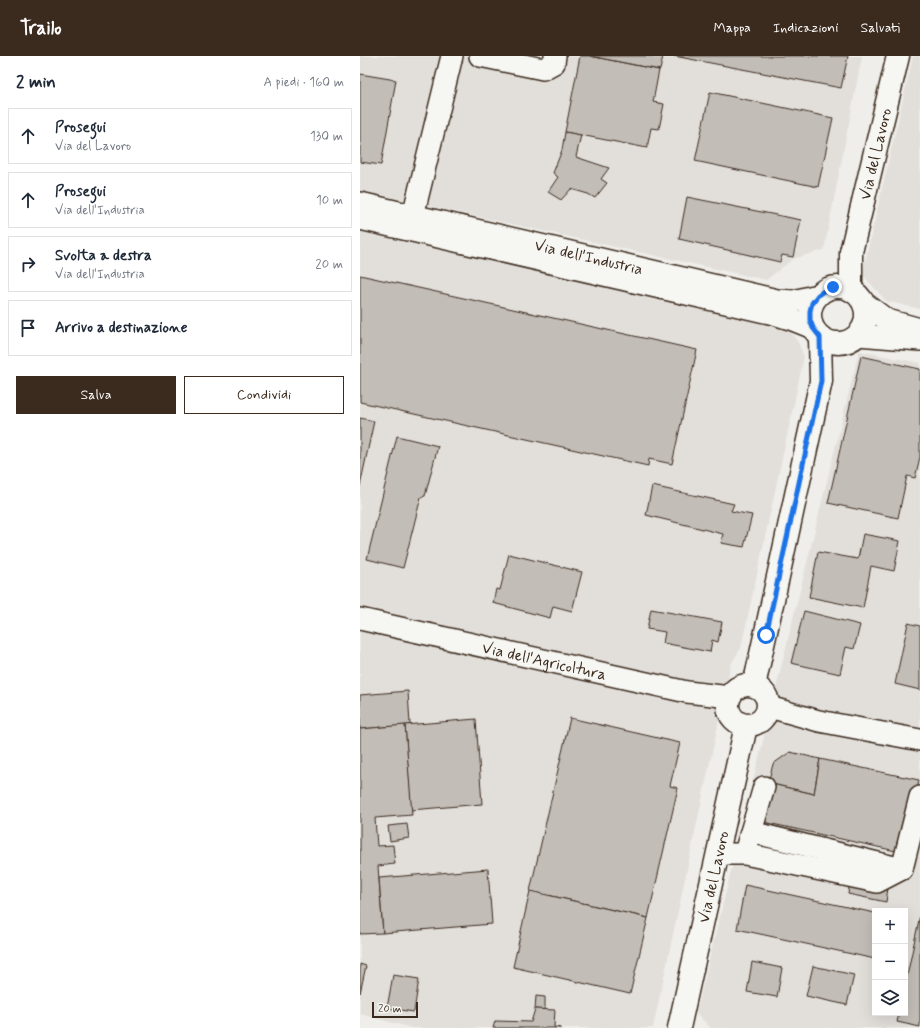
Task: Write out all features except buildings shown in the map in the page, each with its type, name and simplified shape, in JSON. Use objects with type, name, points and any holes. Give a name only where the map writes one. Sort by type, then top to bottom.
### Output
[{"type":"main road","name":"Via del Lavoro","points":[[841,293],[898,56]]},
{"type":"main road","points":[[754,686],[821,381],[817,333],[810,320],[810,311],[812,303],[841,293],[866,310],[866,319],[863,328],[850,339],[821,381]]},
{"type":"main road","name":"Via dell'Industria","points":[[817,333],[827,341],[850,339]]},
{"type":"main road","points":[[743,686],[754,686],[760,688],[767,696],[769,708],[764,719],[752,726],[746,726],[734,721],[730,716],[728,703],[730,697],[737,688],[743,686]]},
{"type":"main road","name":"Via del Lavoro","points":[[679,1028],[746,726]]},
{"type":"street","points":[[411,223],[452,56]]},
{"type":"street","points":[[480,56],[543,69],[554,63],[555,56]]},
{"type":"street","name":"Via dell'Industria","points":[[360,203],[411,223],[774,314],[793,320],[817,333]]},
{"type":"street","name":"Via dell'Industria","points":[[360,220],[411,223],[777,300],[794,301],[841,293]]},
{"type":"street","points":[[841,293],[887,320],[920,329]]},
{"type":"street","name":"Via dell'Industria","points":[[850,339],[920,340]]},
{"type":"street","name":"Via dell'Agricoltura","points":[[360,619],[687,692],[730,697]]},
{"type":"street","points":[[769,708],[919,746]]},
{"type":"street","points":[[745,854],[764,787]]},
{"type":"street","points":[[718,854],[745,854],[878,882],[902,869],[920,797]]},
{"type":"street","points":[[752,832],[902,869]]},
{"type":"shaded area","points":[[360,56],[862,56],[824,250],[793,259],[766,280],[360,191]]},
{"type":"shaded area","points":[[913,56],[920,56],[920,309],[886,301],[862,274]]},
{"type":"shaded area","points":[[360,228],[786,326],[798,342],[804,357],[741,648],[731,664],[653,1028],[412,1028],[360,1014]]},
{"type":"shaded area","points":[[859,351],[920,363],[920,1028],[711,1028],[696,1013]]},
{"type":"route","points":[[766,635],[821,381],[820,337],[813,328],[810,320],[810,311],[812,303],[818,295],[833,287]]}]
